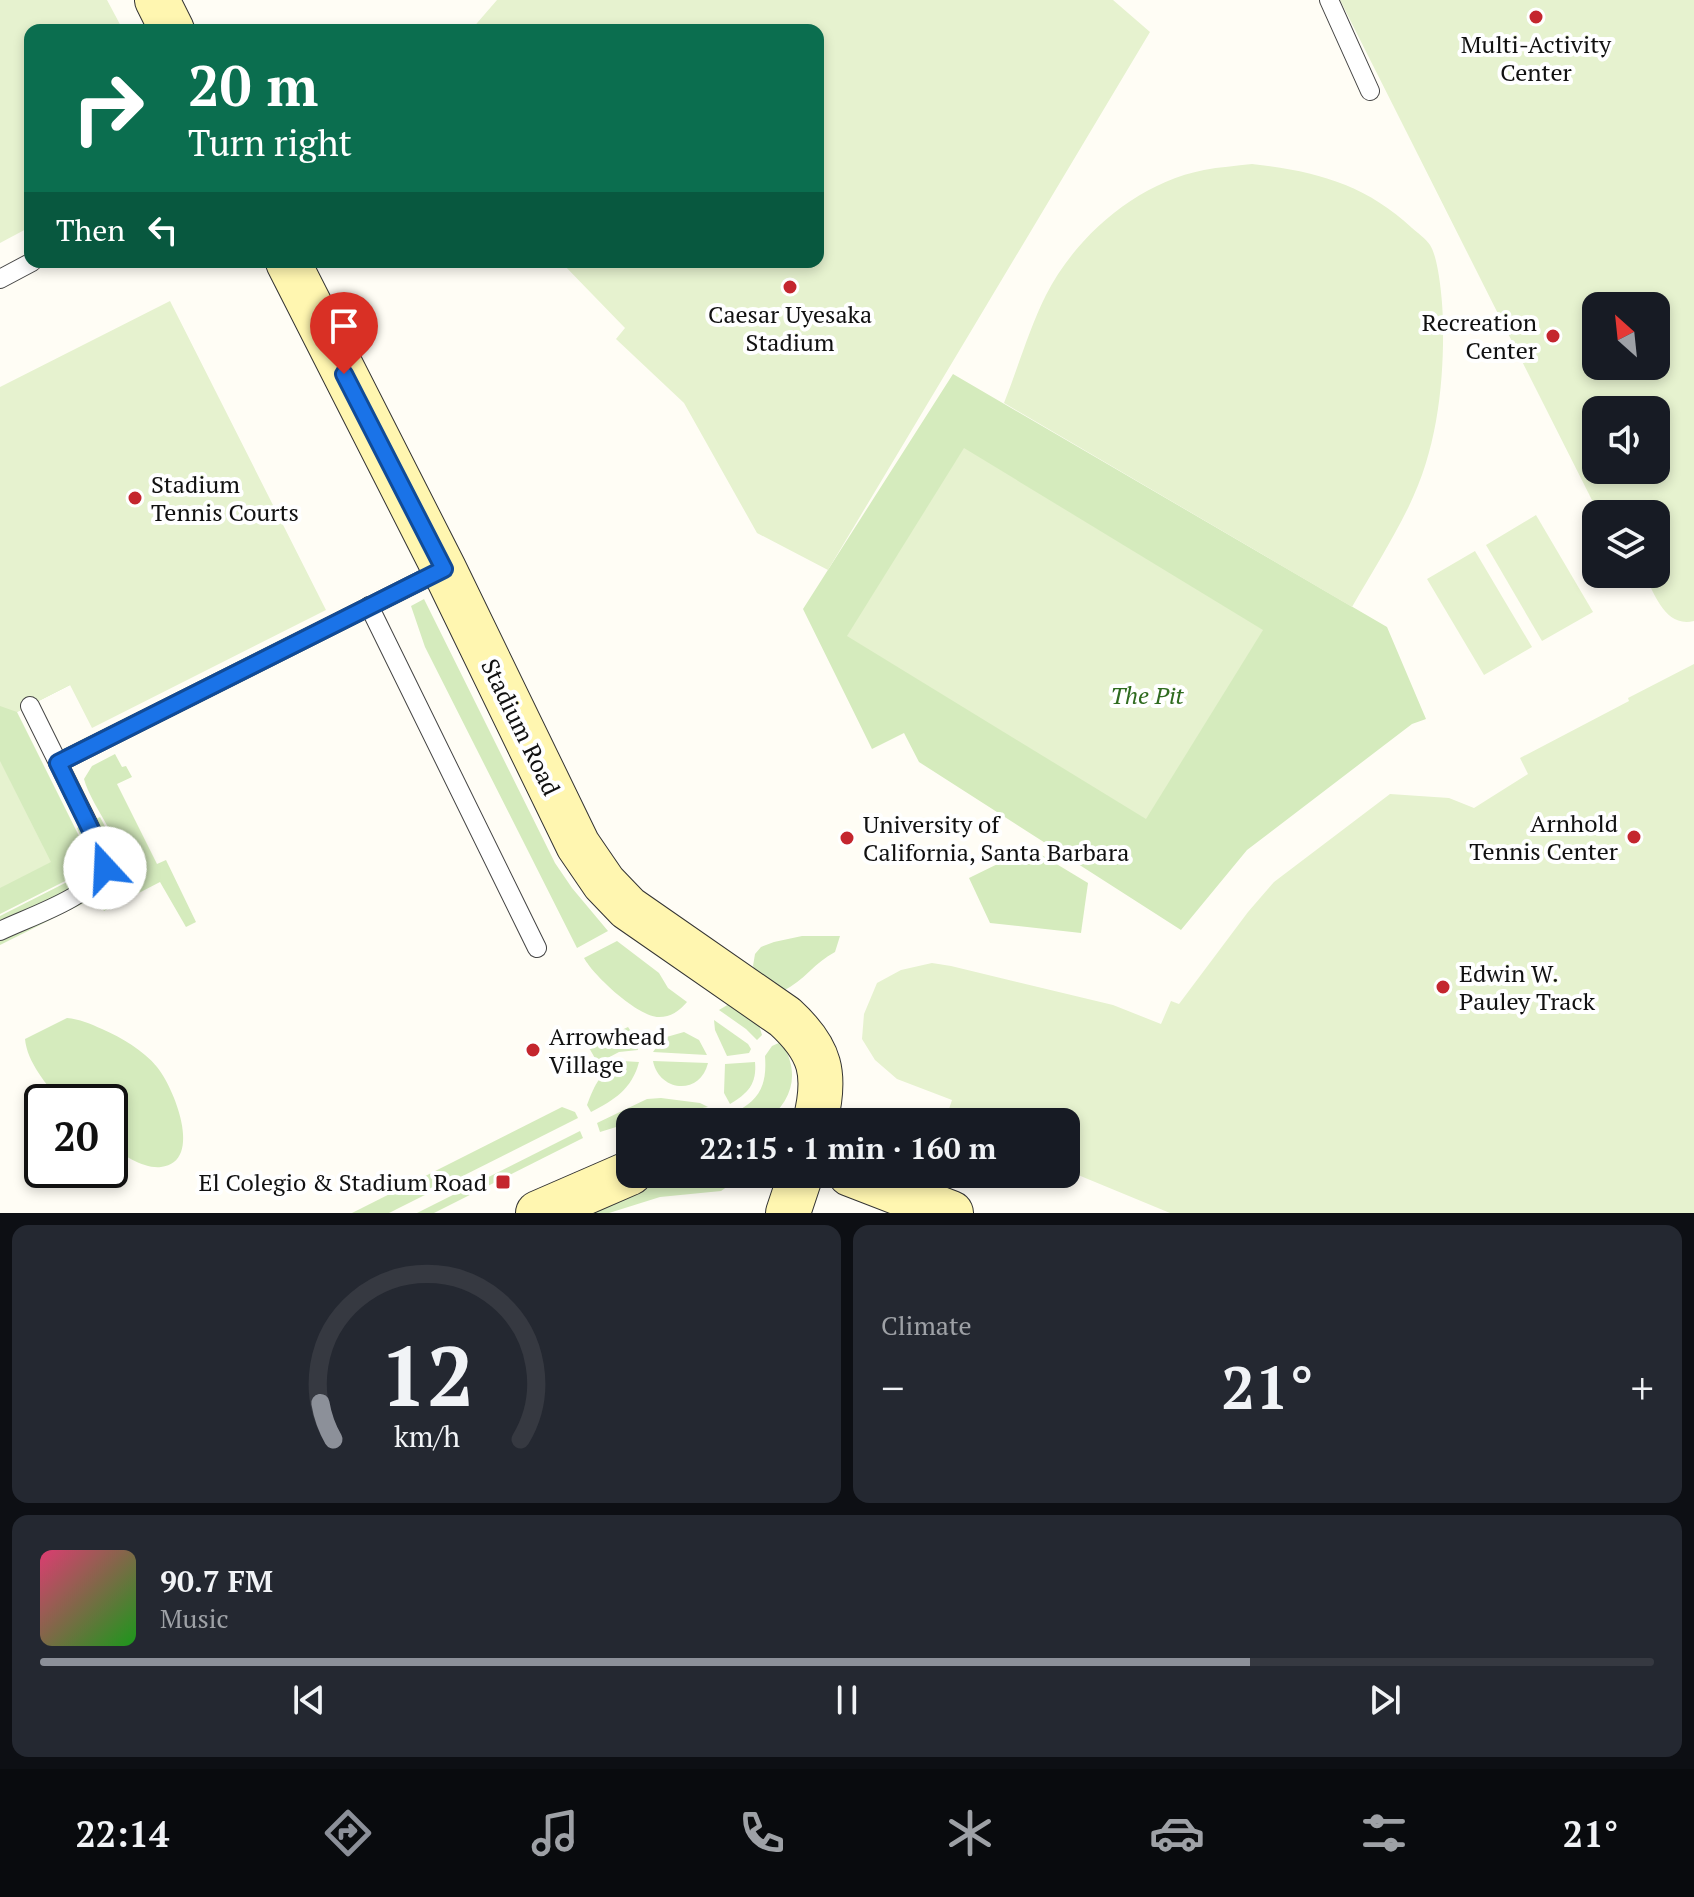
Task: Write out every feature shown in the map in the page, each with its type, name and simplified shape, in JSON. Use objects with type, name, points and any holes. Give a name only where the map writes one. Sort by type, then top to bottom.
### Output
[{"type":"street","name":"Stadium Road","points":[[291,268],[444,569],[578,845],[604,883],[628,908],[785,1017],[807,1037],[818,1063],[822,1094],[818,1108]]},
{"type":"street","points":[[538,1213],[616,1179]]},
{"type":"street","points":[[788,1213],[796,1188]]},
{"type":"street","points":[[886,1188],[951,1213]]},
{"type":"lane","points":[[1329,0],[1370,91]]},
{"type":"lane","points":[[0,279],[24,266]]},
{"type":"lane","points":[[58,763],[444,569]]},
{"type":"lane","points":[[369,606],[537,948]]},
{"type":"lane","points":[[0,931],[82,891],[98,880],[105,868],[101,851],[30,706]]},
{"type":"green space","points":[[0,0],[107,0],[120,24],[24,24],[24,230],[0,243]]},
{"type":"green space","name":"Caesar Uyesaka Stadium","points":[[497,0],[1113,0],[1150,32],[828,570],[757,533],[684,403],[616,339],[625,328],[567,268],[824,268],[824,24],[476,24]]},
{"type":"green space","name":"Recreation Center","points":[[1340,0],[1694,0],[1694,621],[1676,619],[1657,600],[1651,588],[1670,588],[1670,500],[1592,500],[1584,484],[1670,484],[1670,396],[1582,396],[1582,480]]},
{"type":"green space","points":[[1252,164],[1318,176],[1357,190],[1376,200],[1422,236],[1436,260],[1443,346],[1440,393],[1432,439],[1409,506],[1352,607],[1004,403],[1046,295],[1074,252],[1092,233],[1111,215],[1155,187],[1204,170]]},
{"type":"green space","name":"Stadium Tennis Courts","points":[[170,301],[326,610],[92,728],[70,685],[17,712],[0,706],[0,387]]},
{"type":"green space","name":"The Pit","points":[[953,374],[1387,627],[1426,719],[1412,724],[1247,850],[1181,930],[919,762],[904,733],[872,749],[803,609]]},
{"type":"green space","points":[[964,448],[1263,630],[1146,819],[847,636]]},
{"type":"green space","points":[[1536,515],[1593,612],[1542,641],[1486,545]]},
{"type":"green space","points":[[0,546],[70,685],[17,712],[82,842],[83,861],[73,877],[0,914]]},
{"type":"green space","points":[[1475,551],[1532,647],[1484,675],[1427,579]]},
{"type":"green space","points":[[424,599],[555,863],[608,931],[577,948],[425,647],[411,606]]},
{"type":"green space","name":"Edwin W. Pauley Track","points":[[1694,664],[1694,1213],[1170,1213],[1080,1176],[1080,1108],[949,1108],[952,1100],[897,1079],[875,1060],[862,1039],[864,1014],[877,983],[901,970],[932,963],[1113,1005],[1161,1024],[1171,1001],[1179,1004],[1274,882],[1390,794],[1449,798],[1474,808],[1528,774],[1520,758],[1629,701],[1628,698]]},
{"type":"green space","points":[[115,754],[132,777],[117,784],[157,864],[166,860],[196,922],[186,927],[160,882],[104,911],[97,898],[113,886],[120,873],[120,858],[116,843],[84,779],[92,766]]},
{"type":"green space","points":[[0,761],[51,862],[0,888]]},
{"type":"green space","points":[[100,817],[119,855],[119,874],[115,883],[106,892],[0,945],[0,916],[73,879],[79,873],[86,855],[77,828]]},
{"type":"green space","points":[[1030,848],[1088,883],[1081,933],[990,923],[969,878]]},
{"type":"green space","points":[[802,936],[840,936],[835,952],[783,991],[757,973],[753,966],[755,954],[761,947]]},
{"type":"green space","points":[[617,941],[659,973],[668,988],[687,1002],[674,1013],[659,1017],[640,1010],[617,994],[584,958]]},
{"type":"green space","points":[[729,1004],[759,1025],[762,1035],[757,1040],[719,1010]]},
{"type":"green space","points":[[67,1018],[117,1036],[139,1050],[164,1077],[182,1122],[181,1152],[174,1162],[154,1167],[128,1157],[128,1084],[46,1084],[34,1065],[25,1039]]},
{"type":"green space","points":[[714,1020],[748,1044],[751,1049],[749,1053],[727,1056],[715,1030]]},
{"type":"green space","points":[[628,1027],[636,1039],[638,1050],[619,1052],[602,1061],[596,1060],[588,1046]]},
{"type":"green space","points":[[684,1032],[699,1040],[707,1055],[653,1052],[663,1038]]},
{"type":"green space","points":[[781,1042],[791,1064],[791,1086],[787,1096],[779,1108],[743,1108],[761,1089],[765,1056],[772,1046]]},
{"type":"green space","points":[[622,1061],[639,1062],[632,1080],[614,1098],[591,1112],[587,1105],[596,1084],[609,1069]]},
{"type":"green space","points":[[653,1061],[708,1063],[697,1081],[680,1086],[663,1079]]},
{"type":"green space","points":[[755,1062],[750,1087],[730,1104],[724,1093],[725,1064]]},
{"type":"green space","points":[[647,1099],[700,1103],[708,1107],[628,1108]]},
{"type":"green space","points":[[562,1107],[575,1112],[578,1118],[389,1213],[352,1213]]},
{"type":"green space","points":[[616,1114],[616,1127],[600,1132],[597,1123]]},
{"type":"green space","points":[[580,1131],[583,1138],[434,1213],[417,1213]]},
{"type":"green space","points":[[646,1188],[725,1188],[660,1197],[609,1213],[579,1213]]},
{"type":"place","name":"Multi-Activity Center","points":[[1536,17]]},
{"type":"place","name":"Caesar Uyesaka Stadium","points":[[790,287]]},
{"type":"place","name":"Recreation Center","points":[[1553,336]]},
{"type":"place","name":"Stadium Tennis Courts","points":[[135,498]]},
{"type":"place","name":"Arnhold Tennis Center","points":[[1634,837]]},
{"type":"place","name":"University of California, Santa Barbara","points":[[847,838]]},
{"type":"place","name":"Edwin W. Pauley Track","points":[[1443,987]]},
{"type":"place","name":"Arrowhead Village","points":[[533,1050]]},
{"type":"place","name":"El Colegio & Stadium Road","points":[[503,1182]]},
{"type":"route","points":[[105,868],[101,851],[58,763],[444,569],[344,374]]}]
